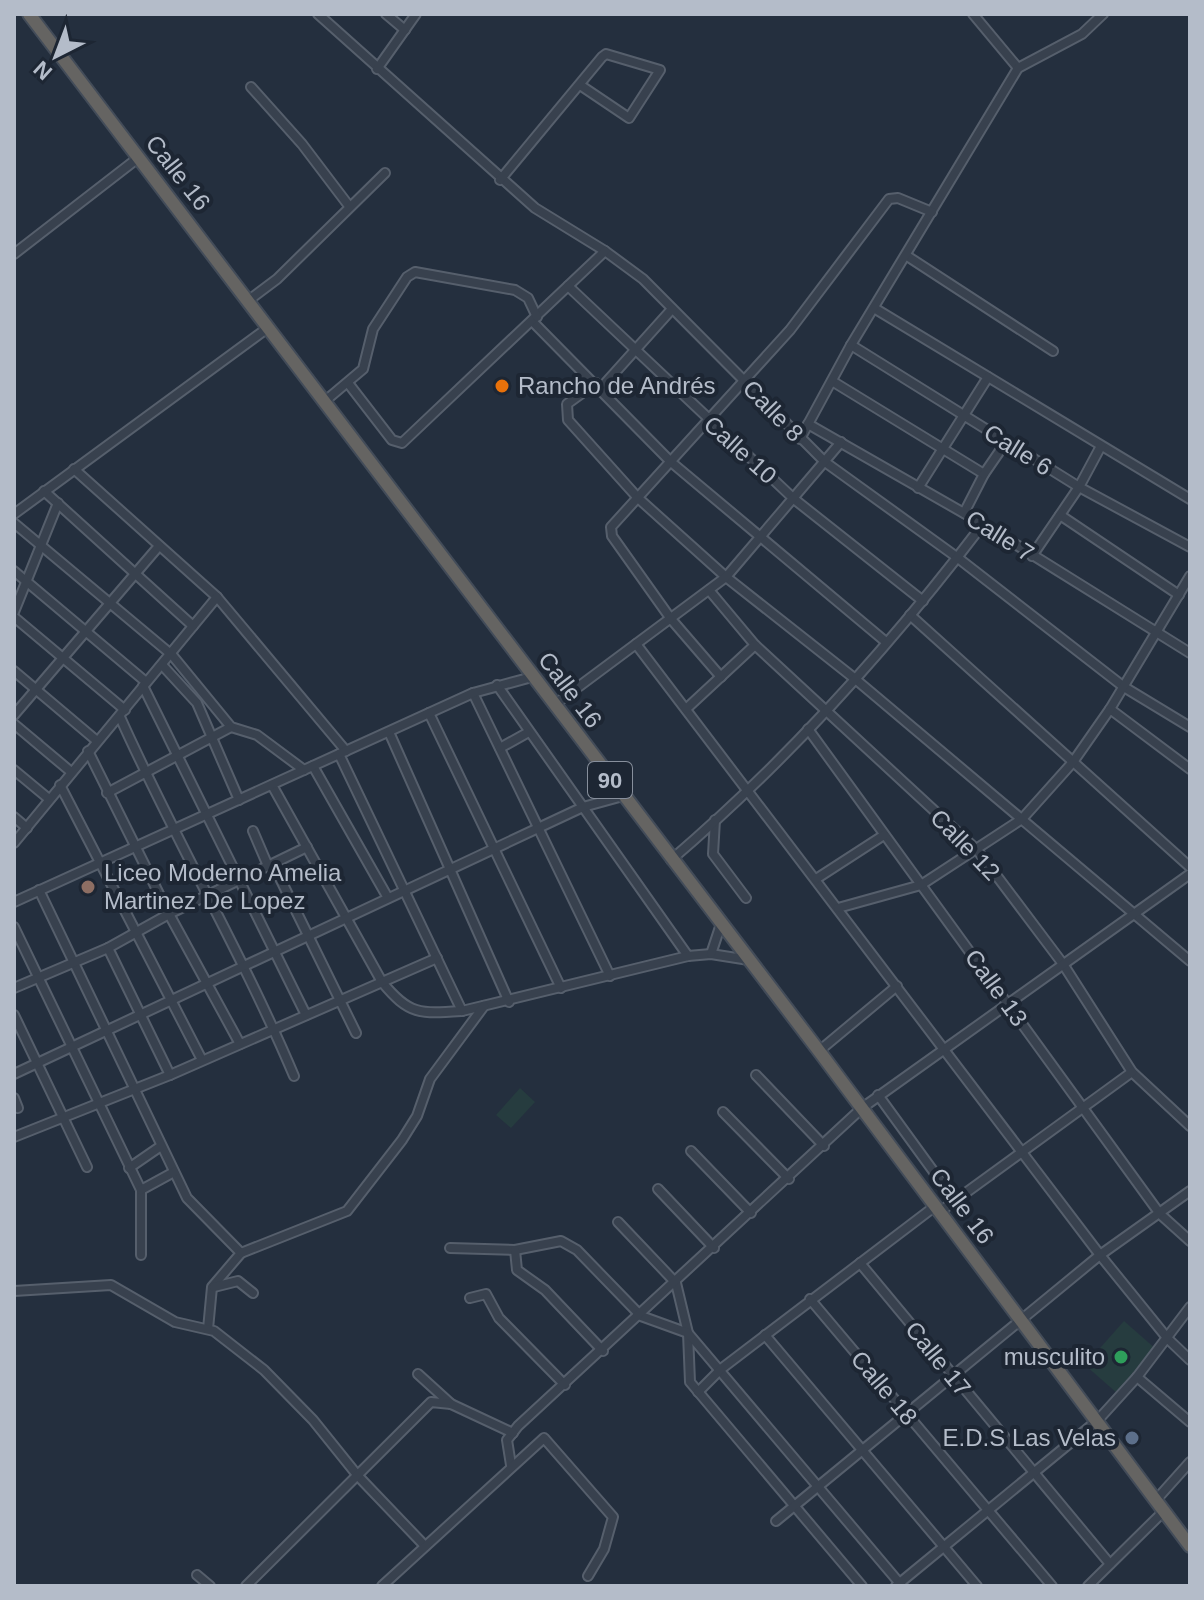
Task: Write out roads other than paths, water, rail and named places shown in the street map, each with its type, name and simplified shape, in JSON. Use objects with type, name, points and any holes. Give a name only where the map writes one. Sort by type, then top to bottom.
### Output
[{"type":"highway","name":"Calle 16","points":[[29,14],[138,158],[254,297],[269,327],[670,860],[819,1051],[936,1210],[1098,1420],[1190,1546]]},
{"type":"street","name":"Calle 8","points":[[318,14],[500,180],[535,208],[605,251],[643,279],[825,462],[958,558],[1124,687],[1190,727]]},
{"type":"street","points":[[386,14],[405,30]]},
{"type":"street","points":[[377,69],[416,14]]},
{"type":"street","points":[[973,14],[1018,68]]},
{"type":"street","points":[[800,439],[851,345],[1018,68],[1082,34],[1103,14]]},
{"type":"street","points":[[500,180],[580,85],[609,53],[660,70],[629,118],[580,85]]},
{"type":"street","points":[[251,87],[302,144],[349,206]]},
{"type":"street","points":[[14,254],[138,158]]},
{"type":"street","points":[[254,297],[385,173]]},
{"type":"street","points":[[721,677],[671,619],[612,536],[611,527],[709,423],[790,330],[889,199],[898,198],[932,212]]},
{"type":"street","points":[[346,384],[392,440],[402,443],[605,251]]},
{"type":"street","points":[[907,256],[1053,351]]},
{"type":"street","points":[[325,401],[364,366],[373,329],[407,277],[415,272],[515,290],[528,298],[534,319],[671,462],[886,642]]},
{"type":"street","name":"Calle 10","points":[[568,286],[709,423],[794,499],[923,601]]},
{"type":"street","points":[[874,308],[1190,499]]},
{"type":"street","points":[[672,309],[634,352],[598,385],[567,404],[568,420],[638,498],[726,577],[854,678],[1190,961]]},
{"type":"street","points":[[14,514],[269,327]]},
{"type":"street","name":"Calle 6","points":[[851,345],[1079,487],[1190,547]]},
{"type":"street","points":[[918,488],[988,377]]},
{"type":"street","points":[[832,381],[984,474]]},
{"type":"street","name":"Calle 7","points":[[808,424],[983,524],[1190,653]]},
{"type":"street","points":[[554,705],[726,577],[841,442]]},
{"type":"street","points":[[964,513],[984,474],[1006,442]]},
{"type":"street","points":[[1032,556],[1079,487],[1101,446]]},
{"type":"street","points":[[74,469],[217,597],[343,753],[462,1011]]},
{"type":"street","points":[[44,491],[193,626]]},
{"type":"street","points":[[58,503],[14,614],[122,714],[171,830],[243,966],[294,1076]]},
{"type":"street","points":[[1060,515],[1179,595]]},
{"type":"street","points":[[14,523],[172,655],[231,727],[257,735],[308,768],[388,898]]},
{"type":"street","points":[[670,860],[748,789],[824,712],[923,601],[983,524]]},
{"type":"street","points":[[14,715],[159,546]]},
{"type":"street","points":[[14,571],[145,684],[306,1015]]},
{"type":"street","points":[[838,908],[921,885],[978,851],[1022,819],[1073,762],[1110,709],[1158,634],[1190,576]]},
{"type":"street","name":"Calle 12","points":[[709,590],[755,645],[824,712],[978,851],[1063,964],[1132,1072],[1190,1126]]},
{"type":"street","points":[[14,843],[70,771],[163,666],[217,597]]},
{"type":"street","points":[[910,615],[1190,867]]},
{"type":"street","points":[[636,644],[1100,1255],[1168,1339],[1190,1360]]},
{"type":"street","points":[[686,709],[755,645]]},
{"type":"street","points":[[163,666],[197,703],[239,800]]},
{"type":"street","points":[[14,671],[97,741]]},
{"type":"street","points":[[14,902],[473,693],[532,677]]},
{"type":"street","points":[[497,685],[527,733],[688,956]]},
{"type":"street","points":[[473,693],[610,976]]},
{"type":"street","points":[[197,703],[206,697]]},
{"type":"street","points":[[1110,709],[1190,769]]},
{"type":"street","points":[[429,713],[561,988]]},
{"type":"street","points":[[14,724],[70,771]]},
{"type":"street","points":[[107,793],[231,727]]},
{"type":"street","name":"Calle 13","points":[[808,729],[1160,1214],[1190,1241]]},
{"type":"street","points":[[389,732],[453,869],[509,1002]]},
{"type":"street","points":[[500,748],[527,733]]},
{"type":"street","points":[[88,751],[169,914],[209,981],[240,1044]]},
{"type":"street","points":[[14,770],[49,799]]},
{"type":"street","points":[[60,785],[202,1060]]},
{"type":"street","points":[[272,785],[382,982],[401,1006],[425,1014],[462,1011],[688,956],[711,954],[750,961]]},
{"type":"street","points":[[14,1074],[583,807],[623,796]]},
{"type":"street","points":[[14,817],[27,828]]},
{"type":"street","points":[[716,819],[713,854],[746,898]]},
{"type":"street","points":[[253,831],[356,1033]]},
{"type":"street","points":[[816,879],[884,835]]},
{"type":"street","points":[[14,988],[108,948],[169,914],[307,847]]},
{"type":"street","points":[[371,868],[390,859]]},
{"type":"street","points":[[511,1465],[507,1440],[513,1433],[862,1108],[1190,874]]},
{"type":"street","points":[[39,890],[187,1198],[241,1253]]},
{"type":"street","points":[[711,954],[721,924]]},
{"type":"street","points":[[14,927],[141,1190],[141,1255]]},
{"type":"street","points":[[108,948],[170,1075]]},
{"type":"street","points":[[14,1137],[170,1075],[437,958]]},
{"type":"street","points":[[819,1051],[897,986]]},
{"type":"street","points":[[208,1329],[212,1287],[241,1253],[347,1211],[402,1140],[417,1116],[430,1079],[484,1006]]},
{"type":"street","points":[[14,1015],[87,1167]]},
{"type":"street","points":[[698,1392],[721,1369],[810,1299],[936,1210],[955,1201],[1132,1072]]},
{"type":"street","points":[[756,1075],[824,1146]]},
{"type":"street","points":[[878,1095],[955,1201]]},
{"type":"street","points":[[14,1098],[18,1108]]},
{"type":"street","points":[[723,1112],[789,1179]]},
{"type":"street","points":[[129,1168],[161,1146]]},
{"type":"street","points":[[691,1151],[751,1213]]},
{"type":"street","points":[[141,1190],[174,1172]]},
{"type":"street","points":[[658,1189],[714,1248]]},
{"type":"street","points":[[776,1521],[1100,1255],[1190,1191]]},
{"type":"street","points":[[618,1222],[676,1283],[688,1333],[689,1378],[698,1392],[862,1586]]},
{"type":"street","points":[[450,1248],[515,1250],[561,1241],[569,1244],[641,1316],[688,1333],[899,1585],[942,1546],[1098,1420],[1137,1377],[1189,1309]]},
{"type":"street","points":[[515,1250],[517,1270],[545,1290],[603,1351]]},
{"type":"street","name":"Calle 17","points":[[860,1263],[1110,1564]]},
{"type":"street","points":[[212,1287],[238,1281],[253,1293]]},
{"type":"street","points":[[14,1291],[111,1285],[175,1322],[208,1329],[231,1343],[264,1370],[313,1420],[358,1476],[425,1546]]},
{"type":"street","points":[[470,1298],[486,1294],[499,1318],[565,1385]]},
{"type":"street","name":"Calle 18","points":[[810,1299],[1052,1586]]},
{"type":"street","points":[[765,1335],[977,1586]]},
{"type":"street","points":[[418,1374],[451,1404],[513,1433]]},
{"type":"street","points":[[1137,1377],[1190,1422]]},
{"type":"street","points":[[246,1586],[431,1402],[451,1404]]},
{"type":"street","points":[[382,1586],[544,1438],[613,1517],[604,1549],[588,1576]]},
{"type":"street","points":[[1088,1586],[1160,1506],[1190,1462]]},
{"type":"street","points":[[197,1575],[210,1586]]},
{"type":"place","name":"Rancho de Andrés","points":[[502,386]]},
{"type":"place","name":"Liceo Moderno Amelia Martinez De Lopez","points":[[88,887]]},
{"type":"place","name":"musculito","points":[[1121,1357]]},
{"type":"place","name":"E.D.S Las Velas","points":[[1132,1438]]}]
